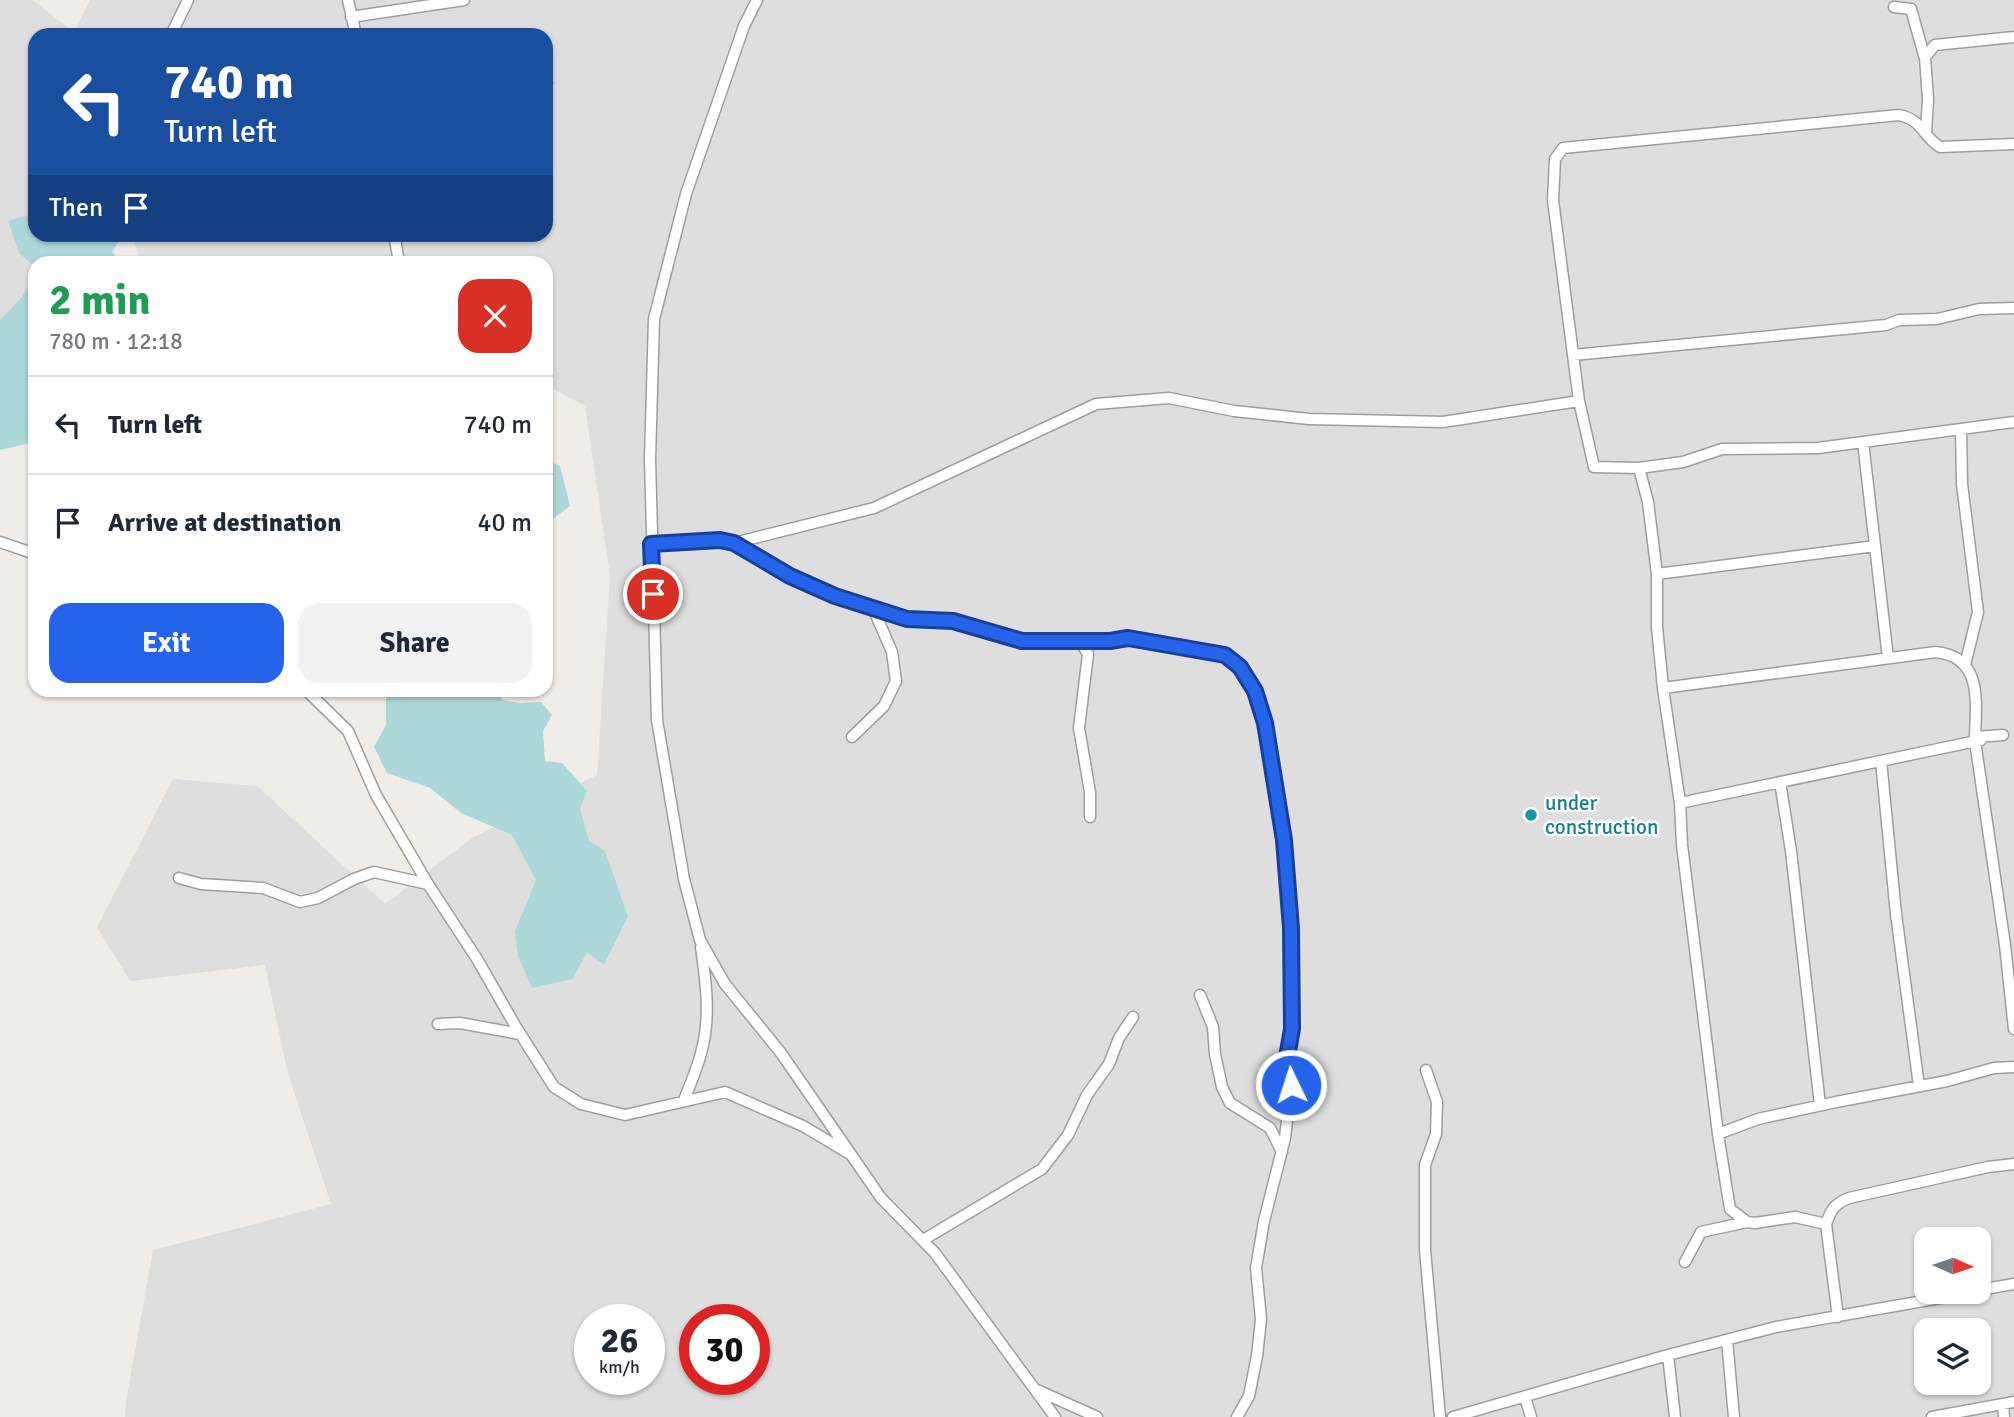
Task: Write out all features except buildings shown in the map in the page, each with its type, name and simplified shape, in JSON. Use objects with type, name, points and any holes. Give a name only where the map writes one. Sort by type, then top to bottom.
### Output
[{"type":"street","points":[[174,28],[188,0]]},
{"type":"street","points":[[348,0],[354,28]]},
{"type":"street","points":[[351,17],[464,0]]},
{"type":"street","points":[[684,1100],[702,1052],[706,1020],[706,980],[700,940],[684,879],[657,720],[650,459],[654,319],[686,194],[744,26],[757,0]]},
{"type":"street","points":[[1894,6],[1911,9],[1925,59],[1928,99],[1926,135]]},
{"type":"street","points":[[1925,59],[1935,45],[2014,37]]},
{"type":"street","points":[[2014,144],[1940,147],[1931,141],[1918,121],[1899,115],[1563,148],[1555,159],[1553,200],[1579,401],[1594,467],[1639,468],[1683,462],[1722,449],[1818,448],[2014,422]]},
{"type":"street","points":[[1573,355],[1886,326],[1899,320],[1937,318],[1979,309],[2014,308]]},
{"type":"street","points":[[734,543],[874,508],[1096,404],[1168,398],[1234,411],[1309,419],[1443,422],[1579,401]]},
{"type":"street","points":[[1961,429],[1962,484],[1978,612],[1965,665]]},
{"type":"street","points":[[1863,442],[1888,658]]},
{"type":"street","points":[[1639,468],[1647,502],[1657,574],[1657,627],[1663,688],[1680,803],[1682,845],[1718,1134],[1730,1209],[1747,1222]]},
{"type":"street","points":[[651,544],[720,540],[734,543],[790,576],[835,596],[907,619],[953,621],[1022,641],[1110,641],[1128,638],[1225,655],[1240,667],[1255,691],[1265,723],[1284,840],[1291,928],[1292,1029],[1287,1057],[1291,1085],[1290,1108],[1256,1268],[1261,1319],[1257,1356],[1249,1396],[1237,1417]]},
{"type":"street","points":[[0,542],[28,552]]},
{"type":"street","points":[[1657,574],[1875,546]]},
{"type":"street","points":[[852,737],[884,706],[896,681],[892,652],[873,608]]},
{"type":"street","points":[[1080,641],[1088,654],[1079,728],[1090,792],[1090,817]]},
{"type":"street","points":[[1663,688],[1936,652],[1950,653],[1965,665],[1977,688],[1975,737],[2009,734]]},
{"type":"street","points":[[313,697],[348,731],[376,795],[554,1087],[581,1104],[625,1115],[726,1092],[803,1126],[853,1156]]},
{"type":"street","points":[[1680,803],[2009,734]]},
{"type":"street","points":[[1975,741],[2005,945],[2014,1029]]},
{"type":"street","points":[[1881,761],[1896,914],[1919,1086]]},
{"type":"street","points":[[1780,782],[1791,851],[1820,1105]]},
{"type":"street","points":[[179,878],[201,884],[264,888],[300,902],[318,898],[374,872],[428,884]]},
{"type":"street","points":[[700,940],[725,984],[781,1052],[881,1198],[935,1253],[1055,1417]]},
{"type":"street","points":[[1199,995],[1213,1027],[1222,1087],[1230,1103],[1270,1128],[1282,1152]]},
{"type":"street","points":[[923,1240],[1042,1169],[1068,1135],[1087,1095],[1109,1065],[1119,1038],[1133,1017]]},
{"type":"street","points":[[438,1024],[460,1023],[520,1034]]},
{"type":"street","points":[[1718,1134],[1758,1119],[1979,1071],[2014,1067]]},
{"type":"street","points":[[1426,1070],[1437,1102],[1436,1134],[1424,1165],[1425,1250],[1440,1417]]},
{"type":"street","points":[[1839,1317],[1826,1224],[1832,1209],[1838,1203],[1849,1198],[1988,1167],[2014,1164]]},
{"type":"street","points":[[1685,1262],[1702,1232],[1747,1222],[1796,1217],[1826,1224]]},
{"type":"street","points":[[1992,1288],[2014,1284]]},
{"type":"street","points":[[1453,1417],[1776,1327],[1914,1303]]},
{"type":"street","points":[[1727,1340],[1734,1417]]},
{"type":"street","points":[[1668,1355],[1675,1417]]},
{"type":"street","points":[[1034,1388],[1097,1417]]},
{"type":"street","points":[[1525,1397],[1531,1417]]},
{"type":"street","points":[[1932,1417],[2014,1402]]},
{"type":"street","points":[[2003,1404],[2004,1417]]},
{"type":"shaded area","points":[[0,0],[33,0],[68,28],[28,28],[28,242],[35,242],[35,256],[28,256],[28,311],[0,339]]},
{"type":"shaded area","points":[[90,0],[2014,0],[2014,1417],[125,1417],[153,1250],[331,1204],[287,1070],[265,965],[130,981],[97,927],[173,779],[257,786],[385,904],[472,838],[597,775],[610,576],[585,406],[553,389],[553,256],[139,256],[134,242],[553,242],[553,28],[76,28]]},
{"type":"water","points":[[28,215],[28,242],[118,242],[112,252],[115,256],[28,256],[28,261],[19,253],[8,221]]},
{"type":"water","points":[[28,286],[28,444],[0,450],[0,320],[22,297]]},
{"type":"water","points":[[553,463],[560,466],[570,506],[553,519]]},
{"type":"water","points":[[386,697],[501,697],[502,700],[520,703],[541,702],[552,715],[543,731],[545,761],[562,763],[587,791],[580,809],[589,841],[605,851],[628,916],[604,965],[587,952],[573,979],[532,988],[518,956],[515,931],[536,880],[512,835],[461,813],[430,788],[387,773],[374,747],[386,725]]},
{"type":"place","name":"under construction","points":[[1531,815]]},
{"type":"route","points":[[653,594],[651,544],[720,540],[734,543],[790,576],[835,596],[907,619],[953,621],[1022,641],[1110,641],[1128,638],[1225,655],[1240,667],[1255,691],[1265,723],[1284,840],[1291,928],[1292,1029],[1287,1057],[1291,1085]]}]
